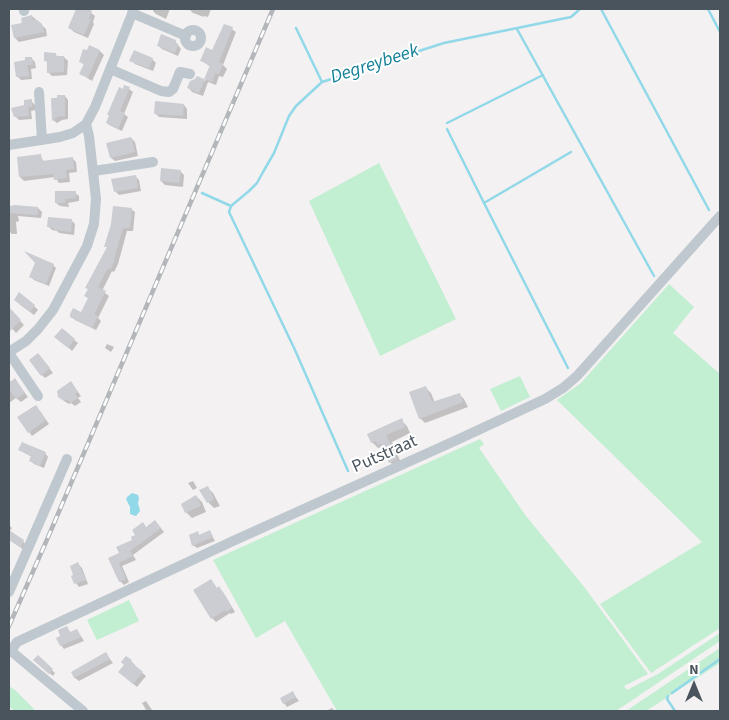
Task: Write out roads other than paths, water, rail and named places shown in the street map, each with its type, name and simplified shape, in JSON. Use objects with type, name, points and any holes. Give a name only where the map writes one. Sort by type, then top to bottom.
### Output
[{"type":"street","points":[[9,145],[71,134],[86,124],[95,107],[133,11],[186,36]]},
{"type":"street","points":[[110,69],[161,91],[169,92],[173,89],[180,72],[190,74]]},
{"type":"street","points":[[39,92],[42,140]]},
{"type":"street","points":[[38,396],[9,352],[26,341],[53,310],[87,246],[94,217],[96,198],[90,136],[86,124]]},
{"type":"street","points":[[94,171],[153,162]]},
{"type":"street","name":"Putstraat","points":[[83,711],[11,650],[16,642],[545,399],[563,388],[577,376],[720,216]]},
{"type":"street","points":[[9,592],[66,459]]},
{"type":"water","points":[[132,493],[138,495],[139,498],[140,511],[136,516],[130,514],[130,507],[126,499]]},
{"type":"waterway","name":"Degreybeek","points":[[202,193],[231,206],[249,191],[257,183],[274,153],[289,116],[296,106],[322,82],[444,43],[571,17],[580,9]]},
{"type":"waterway","points":[[601,9],[709,210]]},
{"type":"waterway","points":[[708,9],[720,32]]},
{"type":"waterway","points":[[296,28],[322,82]]},
{"type":"waterway","points":[[517,29],[654,276]]},
{"type":"waterway","points":[[447,123],[543,75]]},
{"type":"waterway","points":[[447,129],[484,203],[571,152]]},
{"type":"waterway","points":[[484,203],[568,368]]},
{"type":"waterway","points":[[231,206],[229,212],[295,350],[348,471]]},
{"type":"waterway","points":[[672,693],[720,659]]},
{"type":"waterway","points":[[668,696],[667,699],[675,711]]},
{"type":"railway","points":[[9,626],[273,9]]}]
